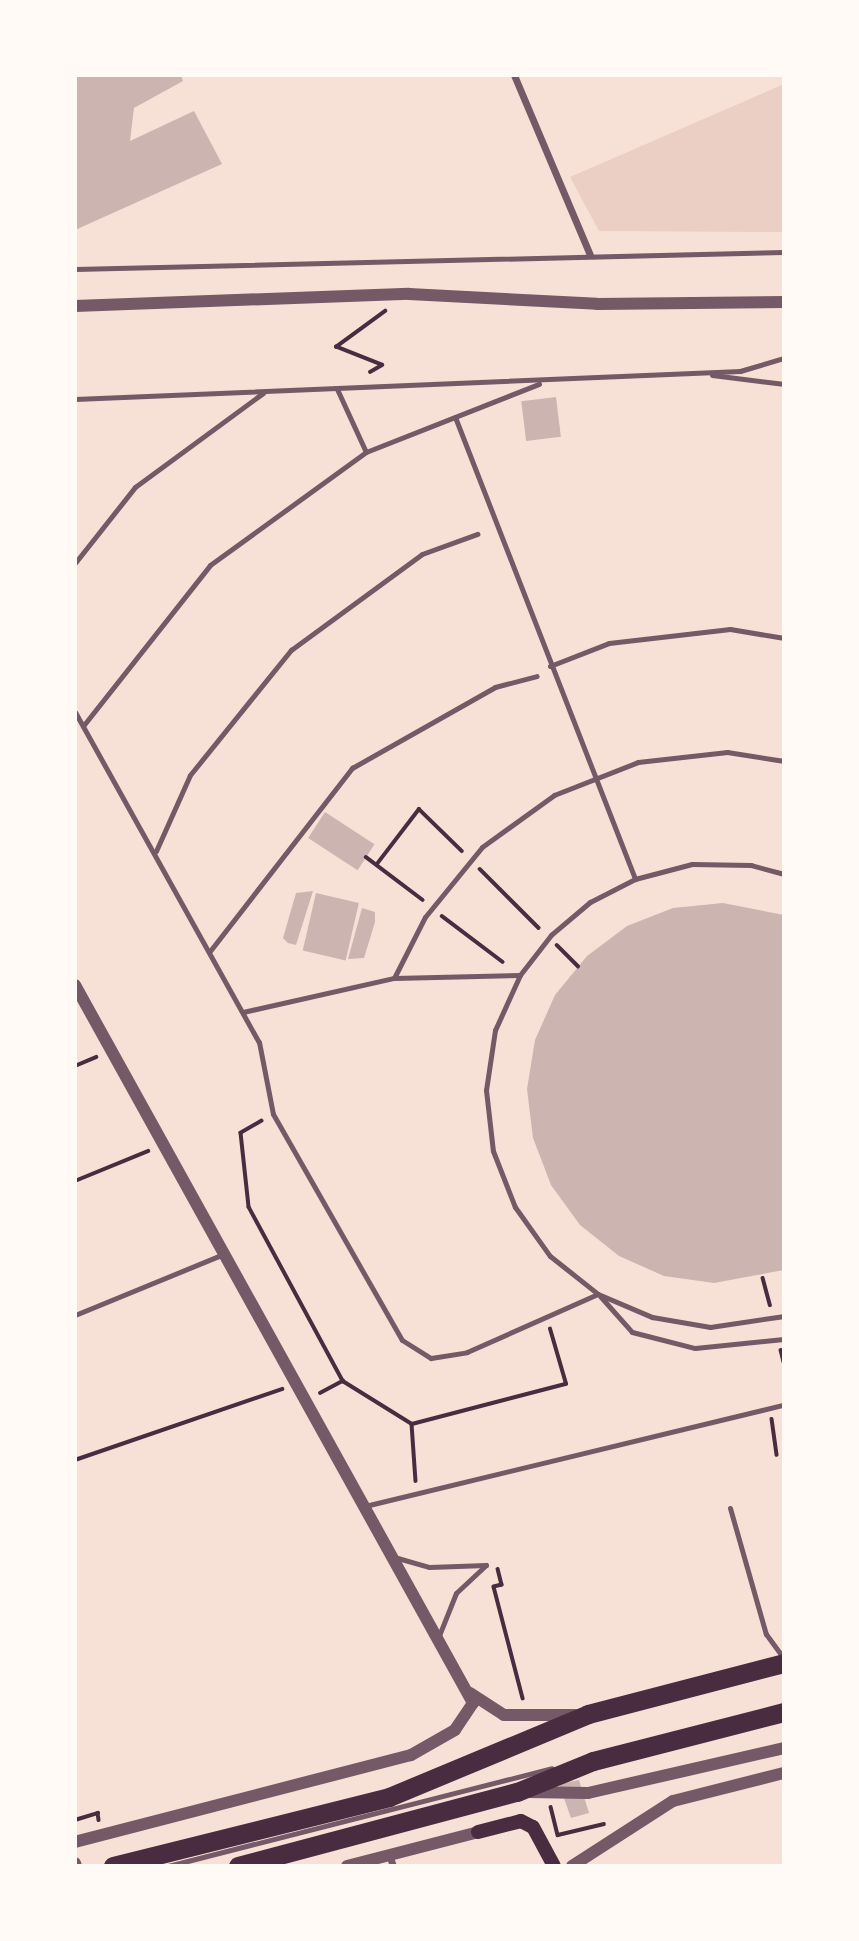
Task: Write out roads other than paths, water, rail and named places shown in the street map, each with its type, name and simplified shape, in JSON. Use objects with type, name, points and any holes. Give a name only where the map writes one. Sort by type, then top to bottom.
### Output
[{"type":"highway","points":[[113,1866],[161,1861],[389,1797],[588,1714],[784,1661]]},
{"type":"highway","points":[[238,1866],[517,1792],[593,1761],[784,1711]]},
{"type":"main road","points":[[478,1832],[521,1821],[533,1827],[554,1866]]},
{"type":"street","points":[[514,75],[590,255]]},
{"type":"street","points":[[75,306],[409,294],[597,304],[784,302]]},
{"type":"street","points":[[75,985],[470,1693],[503,1715],[588,1714]]},
{"type":"street","points":[[75,1842],[411,1755],[455,1730],[471,1711],[470,1693]]},
{"type":"street","points":[[517,1792],[588,1793],[784,1748]]},
{"type":"street","points":[[572,1866],[673,1801],[784,1773]]},
{"type":"street","points":[[347,1866],[391,1860],[478,1832]]},
{"type":"lane","points":[[75,269],[784,252]]},
{"type":"lane","points":[[75,400],[545,382],[740,371],[784,358]]},
{"type":"lane","points":[[702,373],[784,384]]},
{"type":"lane","points":[[83,726],[210,565],[366,452],[545,382]]},
{"type":"lane","points":[[337,390],[366,452]]},
{"type":"lane","points":[[75,563],[135,487],[264,392]]},
{"type":"lane","points":[[455,417],[593,779],[635,879]]},
{"type":"lane","points":[[156,851],[190,775],[291,650],[422,554],[477,534]]},
{"type":"lane","points":[[550,666],[608,643],[730,629],[784,638]]},
{"type":"lane","points":[[210,951],[352,768],[495,687],[537,676]]},
{"type":"lane","points":[[75,712],[156,851],[259,1042],[273,1114],[402,1340],[431,1359],[467,1352],[598,1294],[652,1317],[710,1327],[784,1316]]},
{"type":"lane","points":[[394,978],[425,917],[482,848],[554,795],[638,762],[727,752],[784,761]]},
{"type":"lane","points":[[784,874],[751,865],[692,864],[635,879],[590,902],[551,935],[520,975],[495,1030],[486,1090],[493,1151],[529,1226],[550,1256],[598,1294],[632,1332],[695,1348],[784,1339]]},
{"type":"lane","points":[[243,1013],[394,978],[520,975]]},
{"type":"lane","points":[[75,1315],[224,1254]]},
{"type":"lane","points":[[365,1506],[784,1405]]},
{"type":"lane","points":[[730,1508],[766,1634],[784,1661]]},
{"type":"lane","points":[[393,1556],[429,1567],[486,1565],[456,1593],[438,1638]]},
{"type":"lane","points":[[161,1861],[784,1711]]}]
